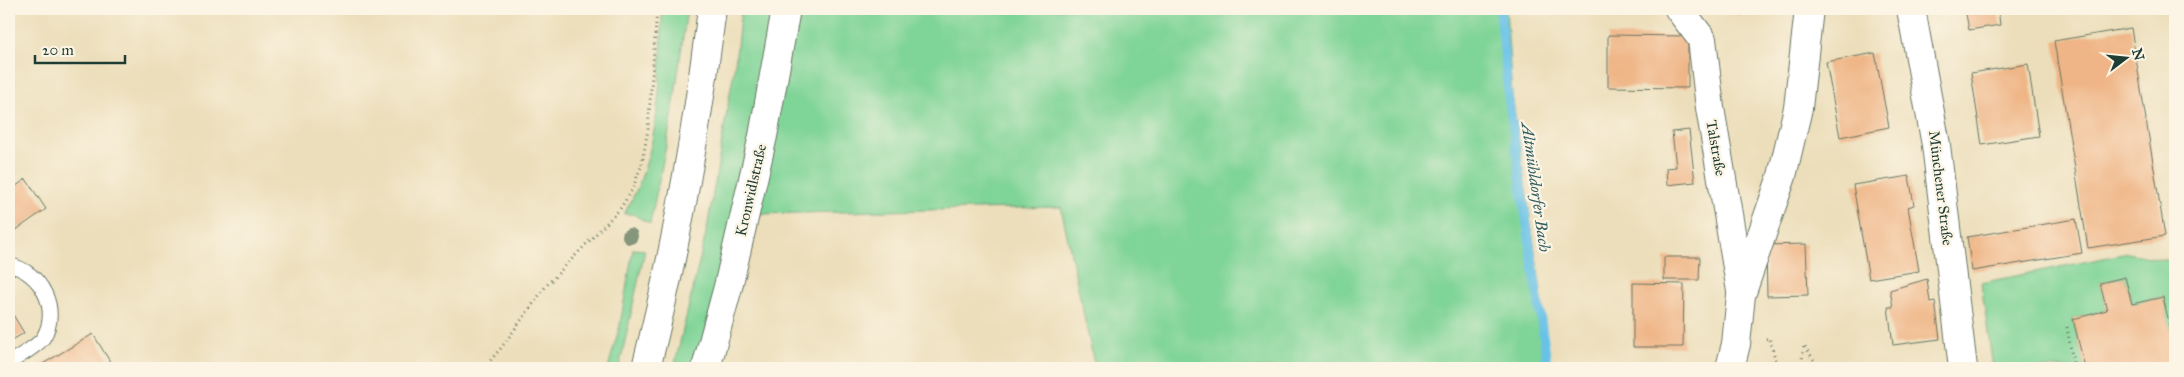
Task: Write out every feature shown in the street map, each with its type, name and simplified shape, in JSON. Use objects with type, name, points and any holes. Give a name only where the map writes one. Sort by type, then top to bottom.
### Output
[{"type":"street","points":[[646,368],[687,186],[712,9]]},
{"type":"street","name":"Kronwidlstraße","points":[[706,368],[728,287],[763,136],[786,9]]},
{"type":"street","name":"Talstraße","points":[[1679,9],[1702,39],[1710,108],[1741,295]]},
{"type":"street","name":"Talstraße","points":[[1730,368],[1736,344],[1741,295],[1782,176],[1798,108],[1809,9]]},
{"type":"street","name":"Münchener Straße","points":[[1911,9],[1936,145],[1963,368]]},
{"type":"lane","points":[[9,265],[15,266],[30,276],[43,289],[49,303],[50,322],[43,340],[9,364]]},
{"type":"path","points":[[484,368],[546,286],[620,209],[632,190],[642,164],[648,129],[657,9]]},
{"type":"path","points":[[2067,327],[2074,368]]},
{"type":"path","points":[[1800,368],[1804,345],[1819,368]]},
{"type":"green space","points":[[662,9],[687,9],[672,117],[650,224],[633,214],[624,214],[636,191],[652,141],[661,62]]},
{"type":"green space","points":[[741,9],[779,9],[698,368],[674,368],[707,229],[735,64]]},
{"type":"green space","points":[[795,9],[1506,9],[1512,94],[1541,291],[1549,368],[1095,368],[1061,207],[756,214]]},
{"type":"green space","points":[[633,249],[645,250],[619,368],[608,368],[620,325]]},
{"type":"green space","points":[[2128,253],[2175,262],[2175,348],[2163,297],[2132,304],[2125,277],[2100,283],[2107,310],[2073,319],[2085,368],[1993,368],[1981,283]]},
{"type":"building","points":[[1735,9],[1758,9],[1737,16]]},
{"type":"building","points":[[1965,9],[1998,9],[2000,25],[1969,30]]},
{"type":"building","points":[[2131,28],[2165,236],[2088,248],[2054,41]]},
{"type":"building","points":[[1608,35],[1688,36],[1688,88],[1608,87]]},
{"type":"building","points":[[1875,53],[1889,127],[1840,137],[1826,62]]},
{"type":"building","points":[[2028,64],[2039,136],[1982,145],[1971,73]]},
{"type":"building","points":[[1689,130],[1695,182],[1667,185],[1666,168],[1676,167],[1672,132]]},
{"type":"building","points":[[1909,176],[1914,205],[1908,207],[1919,271],[1869,279],[1853,185]]},
{"type":"building","points":[[26,179],[46,209],[9,235],[9,191]]},
{"type":"building","points":[[2076,219],[2082,253],[1972,271],[1967,237]]},
{"type":"building","points":[[1806,244],[1808,295],[1767,296],[1766,245]]},
{"type":"building","points":[[1664,257],[1700,257],[1699,280],[1664,280]]},
{"type":"building","points":[[2125,277],[2132,304],[2163,297],[2175,348],[2175,368],[2085,368],[2073,319],[2107,310],[2100,283]]},
{"type":"building","points":[[1927,279],[1930,302],[1935,301],[1940,339],[1893,345],[1888,307],[1893,307],[1890,290]]},
{"type":"building","points":[[1633,283],[1684,284],[1683,347],[1633,347]]},
{"type":"building","points":[[9,308],[24,333],[9,342]]},
{"type":"building","points":[[93,334],[114,368],[36,368]]},
{"type":"waterway","name":"Altmühldorfer Bach","points":[[1500,9],[1508,95],[1548,368]]}]
